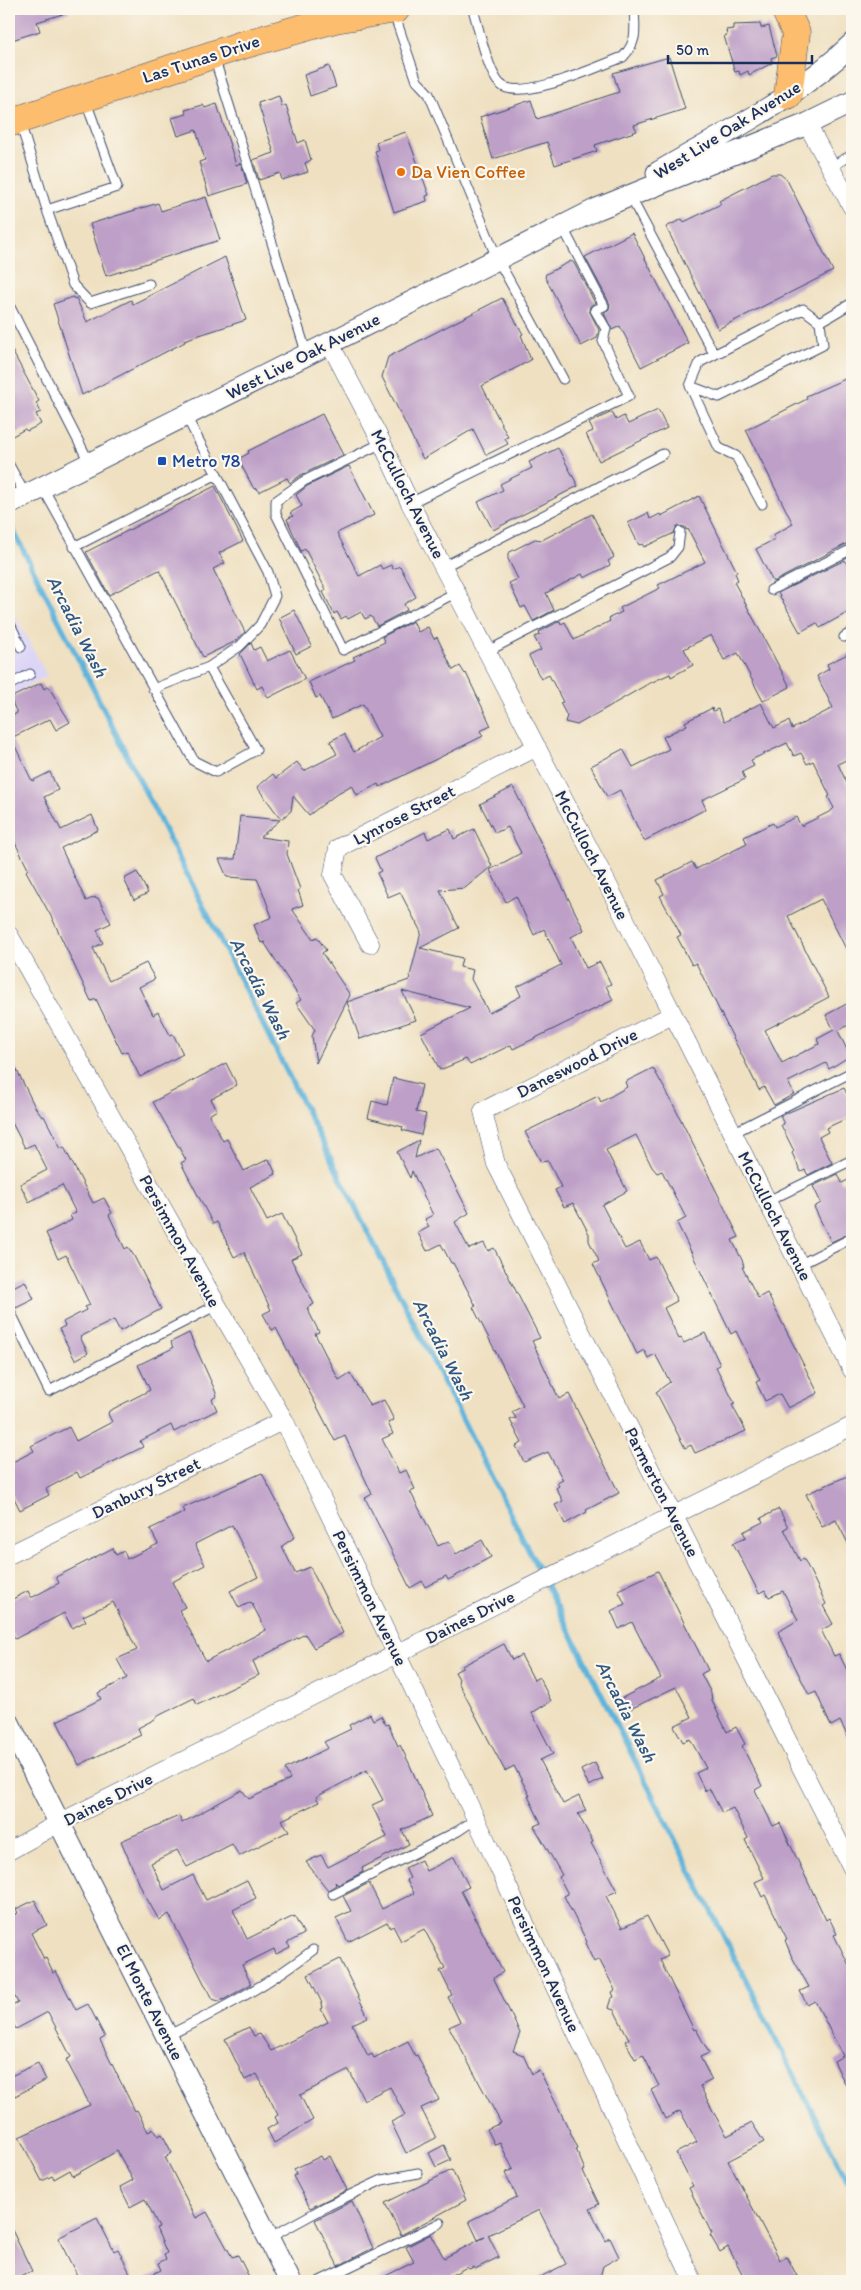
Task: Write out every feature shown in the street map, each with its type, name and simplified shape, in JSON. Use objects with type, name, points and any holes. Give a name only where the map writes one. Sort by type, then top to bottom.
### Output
[{"type":"main road","name":"Las Tunas Drive","points":[[14,121],[239,46],[335,19],[394,9]]},
{"type":"main road","points":[[785,9],[796,33],[788,96]]},
{"type":"street","name":"West Live Oak Avenue","points":[[597,209],[788,96],[839,57],[852,44]]},
{"type":"street","points":[[831,112],[852,85]]},
{"type":"street","name":"West Live Oak Avenue","points":[[23,497],[597,209],[807,124],[852,102]]},
{"type":"street","points":[[807,124],[852,208]]},
{"type":"street","name":"McCulloch Avenue","points":[[329,342],[382,442],[410,503],[488,651],[734,1133],[852,1370]]},
{"type":"street","name":"Lynrose Street","points":[[370,944],[333,875],[338,848],[537,747]]},
{"type":"street","name":"Persimmon Avenue","points":[[9,935],[217,1305],[284,1420],[476,1819],[693,2281]]},
{"type":"street","name":"Daneswood Drive","points":[[483,1111],[672,1014]]},
{"type":"street","name":"Parmerton Avenue","points":[[483,1111],[496,1164],[852,1868]]},
{"type":"street","name":"Danbury Street","points":[[9,1555],[284,1420]]},
{"type":"street","name":"Daines Drive","points":[[9,1850],[554,1573],[852,1426]]},
{"type":"street","name":"El Monte Avenue","points":[[9,1723],[290,2281]]},
{"type":"lane","points":[[394,9],[417,81],[429,94],[498,258],[563,379]]},
{"type":"lane","points":[[473,9],[492,71],[500,84],[509,90],[520,91],[539,87],[623,57],[633,47],[634,9]]},
{"type":"lane","points":[[213,55],[307,355]]},
{"type":"lane","points":[[47,210],[117,187],[84,98]]},
{"type":"lane","points":[[14,121],[73,284],[90,303],[149,284]]},
{"type":"lane","points":[[830,167],[852,155]]},
{"type":"lane","points":[[630,196],[714,354]]},
{"type":"lane","points":[[410,503],[629,396],[603,341],[606,329],[594,310],[604,306],[562,226]]},
{"type":"lane","points":[[820,322],[852,303]]},
{"type":"lane","points":[[9,304],[90,464]]},
{"type":"lane","points":[[690,386],[719,397],[823,345],[820,322],[803,309],[700,362],[690,386],[719,448],[736,456],[762,504]]},
{"type":"lane","points":[[154,688],[209,667],[240,646],[260,624],[275,596],[268,572],[186,416]]},
{"type":"lane","points":[[382,442],[304,481],[276,501],[276,514],[280,523],[343,650],[457,592]]},
{"type":"lane","points":[[444,566],[663,454]]},
{"type":"lane","points":[[9,465],[23,497],[74,547],[194,761],[216,772],[256,750],[209,667]]},
{"type":"lane","points":[[74,547],[217,474]]},
{"type":"lane","points":[[488,651],[670,557],[678,547],[680,532]]},
{"type":"lane","points":[[771,590],[852,549]]},
{"type":"lane","points":[[9,622],[21,647]]},
{"type":"lane","points":[[9,685],[30,674]]},
{"type":"lane","points":[[734,1133],[852,1072]]},
{"type":"lane","points":[[768,1201],[852,1160]]},
{"type":"lane","points":[[799,1265],[852,1238]]},
{"type":"lane","points":[[9,1310],[49,1391],[217,1305]]},
{"type":"lane","points":[[333,1894],[458,1831],[476,1819]]},
{"type":"lane","points":[[167,2036],[200,2021],[280,1975],[313,1950]]},
{"type":"lane","points":[[269,2238],[328,2205],[382,2180],[418,2173]]},
{"type":"lane","points":[[320,2281],[440,2223]]},
{"type":"shaded area","points":[[9,603],[47,676],[9,696]]},
{"type":"building","points":[[9,9],[68,9],[69,12],[37,22],[40,31],[9,41]]},
{"type":"building","points":[[760,24],[761,28],[769,26],[777,56],[771,58],[772,63],[749,75],[748,71],[740,75],[739,71],[735,72],[724,36],[727,35],[726,30],[733,29],[733,25]]},
{"type":"building","points":[[669,57],[685,109],[634,125],[637,131],[595,145],[597,151],[555,165],[547,142],[493,159],[480,117],[531,100],[537,119],[619,92],[613,73]]},
{"type":"building","points":[[329,66],[336,87],[310,96],[304,75]]},
{"type":"building","points":[[279,96],[282,107],[286,105],[298,143],[305,140],[311,160],[305,163],[308,172],[282,180],[280,173],[259,180],[253,160],[274,153],[258,103]]},
{"type":"building","points":[[217,104],[236,165],[241,163],[247,184],[209,196],[199,162],[205,160],[196,130],[178,136],[172,118],[187,114],[185,110],[203,105],[205,108]]},
{"type":"building","points":[[406,132],[429,195],[426,196],[427,201],[394,212],[375,151],[378,150],[376,142]]},
{"type":"building","points":[[772,174],[780,174],[787,180],[833,271],[718,329],[666,227],[682,219],[684,222],[721,204],[719,201]]},
{"type":"building","points":[[206,197],[220,240],[106,276],[90,224],[158,203],[161,211]]},
{"type":"building","points":[[632,233],[688,343],[641,367],[620,326],[612,330],[604,313],[609,309],[610,304],[585,257]]},
{"type":"building","points":[[225,257],[246,320],[184,340],[185,342],[82,395],[53,304],[73,297],[74,299],[76,298],[87,322],[131,300],[133,304]]},
{"type":"building","points":[[571,261],[574,263],[595,303],[590,306],[589,310],[599,330],[597,338],[581,346],[545,277],[546,274]]},
{"type":"building","points":[[502,298],[523,334],[521,335],[531,360],[482,386],[508,437],[505,438],[508,444],[486,455],[473,429],[423,459],[382,377],[388,357]]},
{"type":"building","points":[[9,345],[39,401],[36,403],[41,412],[36,414],[41,424],[27,431],[25,429],[9,438]]},
{"type":"building","points":[[852,376],[852,541],[773,582],[756,549],[775,539],[773,535],[793,524],[746,430],[807,399],[806,396]]},
{"type":"building","points":[[658,410],[667,428],[599,461],[586,434],[593,431],[589,423],[612,412],[616,420],[624,416],[628,424]]},
{"type":"building","points":[[322,414],[343,455],[301,475],[290,483],[287,478],[259,492],[257,488],[254,489],[238,459],[249,453],[248,451]]},
{"type":"building","points":[[558,448],[578,486],[493,530],[478,502],[503,490],[500,484],[532,468],[529,462]]},
{"type":"building","points":[[349,466],[374,515],[337,533],[359,576],[380,565],[382,569],[391,565],[393,569],[400,566],[416,597],[404,604],[407,610],[377,626],[371,616],[365,619],[361,612],[348,619],[346,616],[341,619],[337,612],[334,614],[323,592],[326,590],[305,549],[301,551],[287,519],[293,516],[290,513],[302,506],[296,495],[307,486]]},
{"type":"building","points":[[215,486],[243,541],[219,553],[225,563],[213,569],[245,632],[234,642],[203,657],[159,570],[109,595],[86,552]]},
{"type":"building","points":[[699,496],[737,572],[735,573],[738,580],[734,582],[790,687],[763,701],[738,653],[724,660],[711,635],[684,649],[693,665],[671,677],[670,674],[648,684],[577,725],[565,722],[567,716],[560,703],[563,702],[549,675],[541,679],[529,656],[541,650],[534,637],[540,635],[539,632],[560,621],[561,624],[565,622],[574,640],[610,621],[609,618],[622,612],[620,608],[660,588],[658,585],[705,562],[688,529],[686,530],[685,527],[677,526],[674,533],[644,547],[642,544],[639,545],[628,523],[648,513],[650,519],[660,514],[661,516]]},
{"type":"building","points":[[592,514],[614,557],[608,561],[610,565],[584,578],[582,574],[546,593],[554,610],[533,621],[525,606],[521,608],[509,583],[518,579],[508,559],[508,553],[535,539],[542,540]]},
{"type":"building","points":[[845,560],[852,575],[852,610],[820,628],[817,623],[800,632],[778,593]]},
{"type":"building","points":[[294,610],[312,646],[296,654],[279,618]]},
{"type":"building","points":[[413,621],[418,632],[428,627],[434,639],[437,637],[453,670],[460,666],[466,673],[491,726],[480,731],[483,736],[380,787],[378,784],[357,795],[352,785],[309,815],[293,796],[291,811],[281,819],[257,787],[273,774],[276,778],[297,762],[304,771],[337,754],[330,741],[344,734],[354,752],[380,737],[363,704],[332,719],[320,696],[316,698],[309,682],[355,660],[353,657],[385,642],[382,637]]},
{"type":"building","points":[[251,643],[254,650],[260,647],[267,661],[290,650],[305,679],[268,698],[262,686],[257,689],[240,654]]},
{"type":"building","points":[[852,652],[852,757],[838,764],[852,794],[852,961],[821,899],[788,916],[829,997],[765,1030],[782,1063],[819,1044],[817,1039],[834,1030],[826,1015],[852,1001],[852,1023],[838,1031],[850,1056],[829,1069],[826,1063],[788,1082],[794,1094],[774,1105],[764,1087],[759,1090],[696,963],[692,965],[677,937],[681,935],[660,896],[664,894],[657,880],[692,862],[696,869],[747,844],[744,837],[773,823],[775,827],[796,817],[801,826],[831,811],[834,808],[828,797],[830,796],[813,761],[807,764],[801,753],[794,756],[787,743],[751,760],[754,766],[742,772],[745,779],[702,800],[706,809],[644,841],[620,790],[607,797],[591,766],[623,749],[633,767],[669,749],[663,737],[687,725],[685,722],[712,708],[713,711],[718,709],[724,722],[761,703],[774,728],[789,721],[792,729],[833,708],[817,676],[829,669],[827,664]]},
{"type":"building","points":[[41,683],[44,689],[48,686],[70,722],[56,730],[50,719],[11,738],[32,781],[50,772],[58,790],[44,797],[61,830],[92,815],[98,830],[61,848],[86,901],[95,897],[96,899],[98,898],[111,923],[97,930],[103,943],[93,948],[109,981],[146,963],[155,979],[139,987],[153,1015],[158,1012],[170,1035],[173,1034],[183,1054],[140,1077],[127,1051],[122,1053],[96,999],[91,1001],[52,918],[26,871],[28,869],[9,830],[9,718],[17,713],[10,698]]},
{"type":"building","points":[[513,787],[584,930],[571,937],[586,968],[600,962],[611,984],[606,986],[613,1000],[513,1049],[511,1045],[470,1065],[466,1059],[440,1070],[421,1033],[470,1008],[402,991],[416,1020],[360,1039],[347,1002],[409,980],[421,932],[400,892],[388,897],[377,873],[381,871],[375,858],[425,832],[428,839],[450,829],[454,839],[474,829],[492,866],[465,888],[440,890],[459,928],[420,948],[462,958],[460,967],[473,970],[471,979],[489,1013],[521,996],[517,987],[561,965],[544,929],[534,935],[516,896],[506,902],[490,870],[521,853],[508,827],[495,833],[480,804]]},
{"type":"building","points":[[240,816],[280,820],[260,837],[288,841],[287,854],[300,889],[298,890],[303,905],[292,909],[313,939],[317,937],[326,950],[322,953],[350,995],[316,1063],[312,1036],[315,1030],[296,1003],[301,1000],[264,942],[261,943],[254,925],[272,917],[257,879],[227,877],[219,859],[235,859]]},
{"type":"building","points":[[137,872],[148,893],[134,900],[124,879]]},
{"type":"building","points":[[9,1054],[35,1107],[42,1117],[44,1116],[61,1149],[64,1147],[93,1203],[104,1198],[112,1213],[109,1215],[125,1249],[128,1247],[134,1256],[161,1309],[120,1331],[114,1320],[80,1337],[88,1353],[75,1360],[59,1329],[65,1326],[63,1322],[86,1310],[85,1307],[90,1305],[66,1255],[58,1259],[46,1233],[72,1220],[70,1215],[76,1213],[62,1185],[29,1202],[20,1184],[47,1170],[34,1144],[25,1148],[9,1117]]},
{"type":"building","points":[[226,1063],[237,1085],[211,1099],[217,1110],[209,1115],[223,1141],[227,1139],[244,1171],[269,1159],[276,1174],[250,1187],[267,1221],[282,1214],[302,1254],[291,1259],[314,1304],[307,1308],[319,1332],[315,1334],[339,1380],[350,1373],[370,1406],[384,1400],[394,1420],[388,1423],[393,1434],[382,1439],[399,1473],[406,1470],[415,1489],[410,1491],[438,1546],[449,1541],[456,1554],[482,1540],[491,1557],[448,1580],[446,1576],[425,1587],[422,1581],[410,1588],[365,1498],[372,1494],[345,1436],[335,1441],[276,1328],[272,1330],[263,1314],[271,1310],[244,1252],[234,1257],[217,1222],[213,1224],[181,1163],[186,1160],[153,1102]]},
{"type":"building","points":[[653,1068],[672,1102],[739,1237],[732,1240],[742,1260],[744,1267],[742,1267],[758,1298],[767,1293],[818,1393],[788,1408],[780,1394],[765,1401],[756,1382],[760,1380],[736,1331],[731,1334],[677,1223],[686,1218],[662,1171],[657,1173],[652,1167],[636,1135],[606,1150],[627,1191],[602,1205],[625,1249],[640,1242],[649,1260],[656,1257],[677,1301],[664,1308],[679,1339],[681,1338],[684,1343],[705,1333],[720,1365],[716,1367],[735,1404],[732,1405],[746,1431],[695,1453],[691,1445],[685,1448],[656,1392],[670,1382],[655,1354],[648,1358],[644,1350],[637,1354],[593,1264],[599,1261],[589,1241],[589,1234],[573,1203],[564,1207],[555,1190],[561,1187],[548,1161],[541,1162],[525,1132],[598,1096],[601,1102],[627,1087],[625,1082]]},
{"type":"building","points":[[393,1078],[422,1085],[416,1112],[426,1114],[421,1135],[402,1130],[403,1127],[368,1118],[372,1101],[387,1105]]},
{"type":"building","points":[[844,1088],[848,1096],[852,1094],[852,1116],[826,1128],[828,1132],[819,1137],[832,1163],[808,1175],[805,1170],[801,1172],[792,1153],[794,1151],[781,1125],[784,1124],[780,1116]]},
{"type":"building","points":[[419,1140],[415,1158],[436,1148],[469,1213],[455,1222],[469,1249],[484,1243],[488,1251],[494,1248],[540,1338],[532,1341],[559,1399],[569,1394],[619,1493],[586,1510],[587,1512],[565,1524],[555,1505],[563,1501],[556,1488],[559,1486],[557,1483],[563,1480],[548,1452],[524,1462],[516,1446],[522,1443],[510,1420],[516,1418],[512,1412],[523,1406],[473,1307],[476,1306],[441,1244],[427,1251],[418,1233],[429,1227],[425,1219],[433,1215],[412,1171],[410,1178],[397,1152]]},
{"type":"building","points":[[838,1174],[842,1183],[852,1178],[852,1232],[831,1242],[814,1207],[821,1203],[813,1186]]},
{"type":"building","points":[[25,1281],[34,1299],[16,1308],[9,1294],[9,1289]]},
{"type":"building","points":[[189,1333],[217,1396],[212,1399],[217,1410],[174,1432],[171,1425],[140,1441],[143,1447],[80,1478],[77,1472],[46,1489],[49,1495],[20,1510],[9,1488],[9,1464],[34,1451],[31,1446],[69,1427],[76,1441],[112,1422],[108,1414],[109,1411],[150,1390],[138,1365],[173,1348],[171,1342]]},
{"type":"building","points":[[262,1473],[295,1537],[282,1546],[295,1573],[310,1567],[343,1633],[314,1648],[305,1634],[253,1661],[259,1675],[197,1705],[194,1698],[156,1717],[138,1728],[141,1735],[79,1765],[57,1721],[101,1699],[98,1693],[127,1678],[117,1659],[137,1650],[113,1602],[83,1616],[86,1621],[72,1628],[64,1613],[15,1639],[9,1626],[9,1601],[28,1591],[31,1597],[33,1597],[59,1583],[56,1577],[113,1548],[116,1555],[124,1551],[127,1559],[158,1544],[150,1529],[185,1512],[183,1508]],"holes":[[[232,1525],[258,1577],[230,1591],[239,1608],[251,1602],[266,1630],[206,1661],[179,1610],[185,1607],[172,1582],[205,1565],[195,1544]]]},
{"type":"building","points":[[852,1474],[852,1551],[836,1520],[822,1527],[806,1494]]},
{"type":"building","points":[[779,1509],[788,1527],[784,1529],[800,1561],[804,1559],[826,1604],[823,1606],[833,1624],[821,1630],[834,1656],[839,1654],[852,1680],[852,1745],[840,1721],[831,1726],[816,1692],[809,1695],[778,1632],[798,1620],[783,1591],[769,1597],[765,1590],[759,1593],[733,1543],[746,1537],[743,1532],[763,1522],[761,1518]]},
{"type":"building","points":[[658,1571],[708,1670],[701,1674],[727,1732],[736,1727],[745,1744],[742,1746],[762,1786],[755,1790],[773,1826],[780,1823],[826,1920],[829,1918],[837,1934],[834,1935],[852,1971],[852,2098],[834,2061],[843,2056],[815,2001],[807,2005],[800,1991],[809,1987],[791,1955],[785,1940],[787,1939],[765,1895],[762,1897],[755,1882],[764,1878],[745,1840],[748,1838],[733,1808],[722,1813],[709,1788],[705,1791],[696,1773],[706,1768],[690,1739],[683,1742],[674,1726],[692,1717],[676,1687],[622,1713],[616,1701],[661,1678],[632,1622],[619,1629],[611,1611],[625,1604],[618,1590]]},
{"type":"building","points":[[504,1644],[512,1660],[521,1655],[534,1680],[539,1677],[551,1701],[532,1713],[553,1754],[540,1760],[563,1804],[579,1796],[586,1811],[578,1814],[593,1842],[591,1843],[617,1891],[606,1896],[622,1928],[647,1916],[668,1956],[660,1960],[694,2030],[696,2029],[709,2053],[700,2057],[712,2080],[700,2086],[715,2115],[727,2136],[752,2123],[764,2142],[728,2161],[780,2260],[787,2257],[797,2276],[786,2281],[746,2281],[728,2247],[720,2252],[710,2235],[712,2234],[689,2188],[693,2186],[676,2153],[697,2142],[680,2111],[665,2119],[651,2090],[659,2086],[643,2055],[635,2059],[625,2041],[629,2039],[614,2010],[608,2008],[611,1998],[614,1997],[612,1992],[615,1990],[599,1959],[594,1962],[585,1943],[587,1942],[564,1896],[568,1894],[559,1877],[562,1875],[534,1826],[541,1823],[528,1796],[530,1796],[514,1766],[505,1771],[458,1682],[459,1679],[455,1672],[462,1668],[462,1666]]},
{"type":"building","points":[[370,1714],[373,1720],[381,1716],[386,1725],[388,1724],[398,1746],[400,1745],[409,1763],[432,1816],[402,1830],[409,1844],[362,1868],[363,1872],[338,1885],[335,1882],[336,1885],[328,1890],[306,1862],[321,1855],[328,1867],[387,1837],[372,1805],[383,1800],[367,1770],[316,1797],[319,1802],[282,1820],[289,1831],[239,1856],[232,1844],[187,1867],[177,1850],[151,1863],[164,1890],[193,1875],[206,1900],[247,1880],[256,1898],[233,1910],[247,1939],[294,1916],[304,1934],[287,1943],[290,1947],[276,1954],[274,1949],[242,1965],[251,1984],[225,1999],[219,2001],[212,1999],[169,1914],[159,1920],[143,1892],[121,1841],[179,1816],[182,1823],[242,1790],[249,1799],[290,1779],[285,1769],[328,1748],[324,1742],[351,1729],[349,1725]]},
{"type":"building","points":[[595,1763],[603,1779],[589,1786],[581,1770]]},
{"type":"building","points":[[454,1857],[469,1887],[461,1891],[503,1972],[494,1979],[520,2033],[513,2051],[523,2055],[532,2074],[539,2070],[578,2148],[576,2149],[585,2170],[583,2171],[599,2204],[590,2209],[606,2241],[610,2238],[619,2257],[603,2266],[599,2281],[532,2281],[566,2264],[539,2210],[488,2235],[499,2257],[475,2269],[474,2267],[469,2269],[467,2267],[440,2281],[375,2281],[414,2262],[406,2247],[431,2234],[444,2258],[485,2237],[478,2240],[469,2221],[517,2197],[505,2173],[513,2169],[500,2143],[495,2145],[487,2129],[501,2123],[449,2027],[460,2022],[448,1997],[452,1995],[440,1971],[445,1968],[424,1929],[401,1941],[393,1926],[390,1928],[387,1922],[348,1942],[336,1918],[351,1911],[343,1896],[369,1883],[382,1909],[414,1893],[407,1880],[410,1878],[405,1868],[421,1860],[426,1871]]},
{"type":"building","points":[[35,1900],[47,1925],[31,1933],[44,1959],[46,1958],[53,1973],[56,1971],[76,2010],[88,2004],[105,2037],[100,2040],[135,2111],[137,2110],[148,2132],[154,2129],[158,2136],[162,2134],[172,2153],[165,2157],[196,2218],[207,2212],[232,2257],[238,2255],[251,2281],[138,2281],[161,2270],[158,2263],[166,2259],[164,2254],[167,2253],[156,2228],[159,2227],[145,2199],[130,2207],[120,2187],[133,2180],[117,2151],[73,2176],[70,2170],[54,2179],[52,2176],[42,2181],[19,2137],[90,2105],[66,2060],[71,2057],[48,2012],[16,2029],[9,2016],[9,2007],[18,2003],[9,1985],[9,1917],[18,1913],[16,1909]]},
{"type":"building","points":[[340,1959],[368,2017],[352,2024],[368,2056],[372,2054],[374,2058],[408,2041],[439,2100],[421,2108],[436,2138],[406,2153],[391,2122],[405,2115],[390,2087],[364,2100],[349,2070],[300,2095],[313,2120],[274,2143],[267,2129],[278,2123],[275,2117],[278,2115],[257,2074],[245,2080],[225,2039],[249,2027],[254,2036],[260,2034],[271,2051],[328,2022],[321,2009],[323,2008],[322,2003],[308,1975]]},
{"type":"building","points":[[38,2063],[46,2080],[15,2096],[9,2084],[9,2077]]},
{"type":"building","points":[[444,2145],[451,2160],[436,2167],[429,2153]]},
{"type":"building","points":[[321,2156],[323,2160],[330,2156],[347,2190],[310,2208],[293,2176],[296,2174],[294,2169]]},
{"type":"building","points":[[452,2170],[466,2200],[401,2235],[385,2203]]},
{"type":"building","points":[[352,2201],[373,2248],[338,2266],[315,2220]]},
{"type":"building","points":[[97,2218],[114,2251],[118,2249],[134,2281],[80,2281],[58,2238]]},
{"type":"building","points":[[9,2224],[32,2271],[12,2281],[9,2281]]},
{"type":"waterway","name":"Arcadia Wash","points":[[9,522],[852,2190]]},
{"type":"place","name":"Da Vien Coffee","points":[[401,172]]},
{"type":"place","name":"Metro 78","points":[[162,461]]}]
